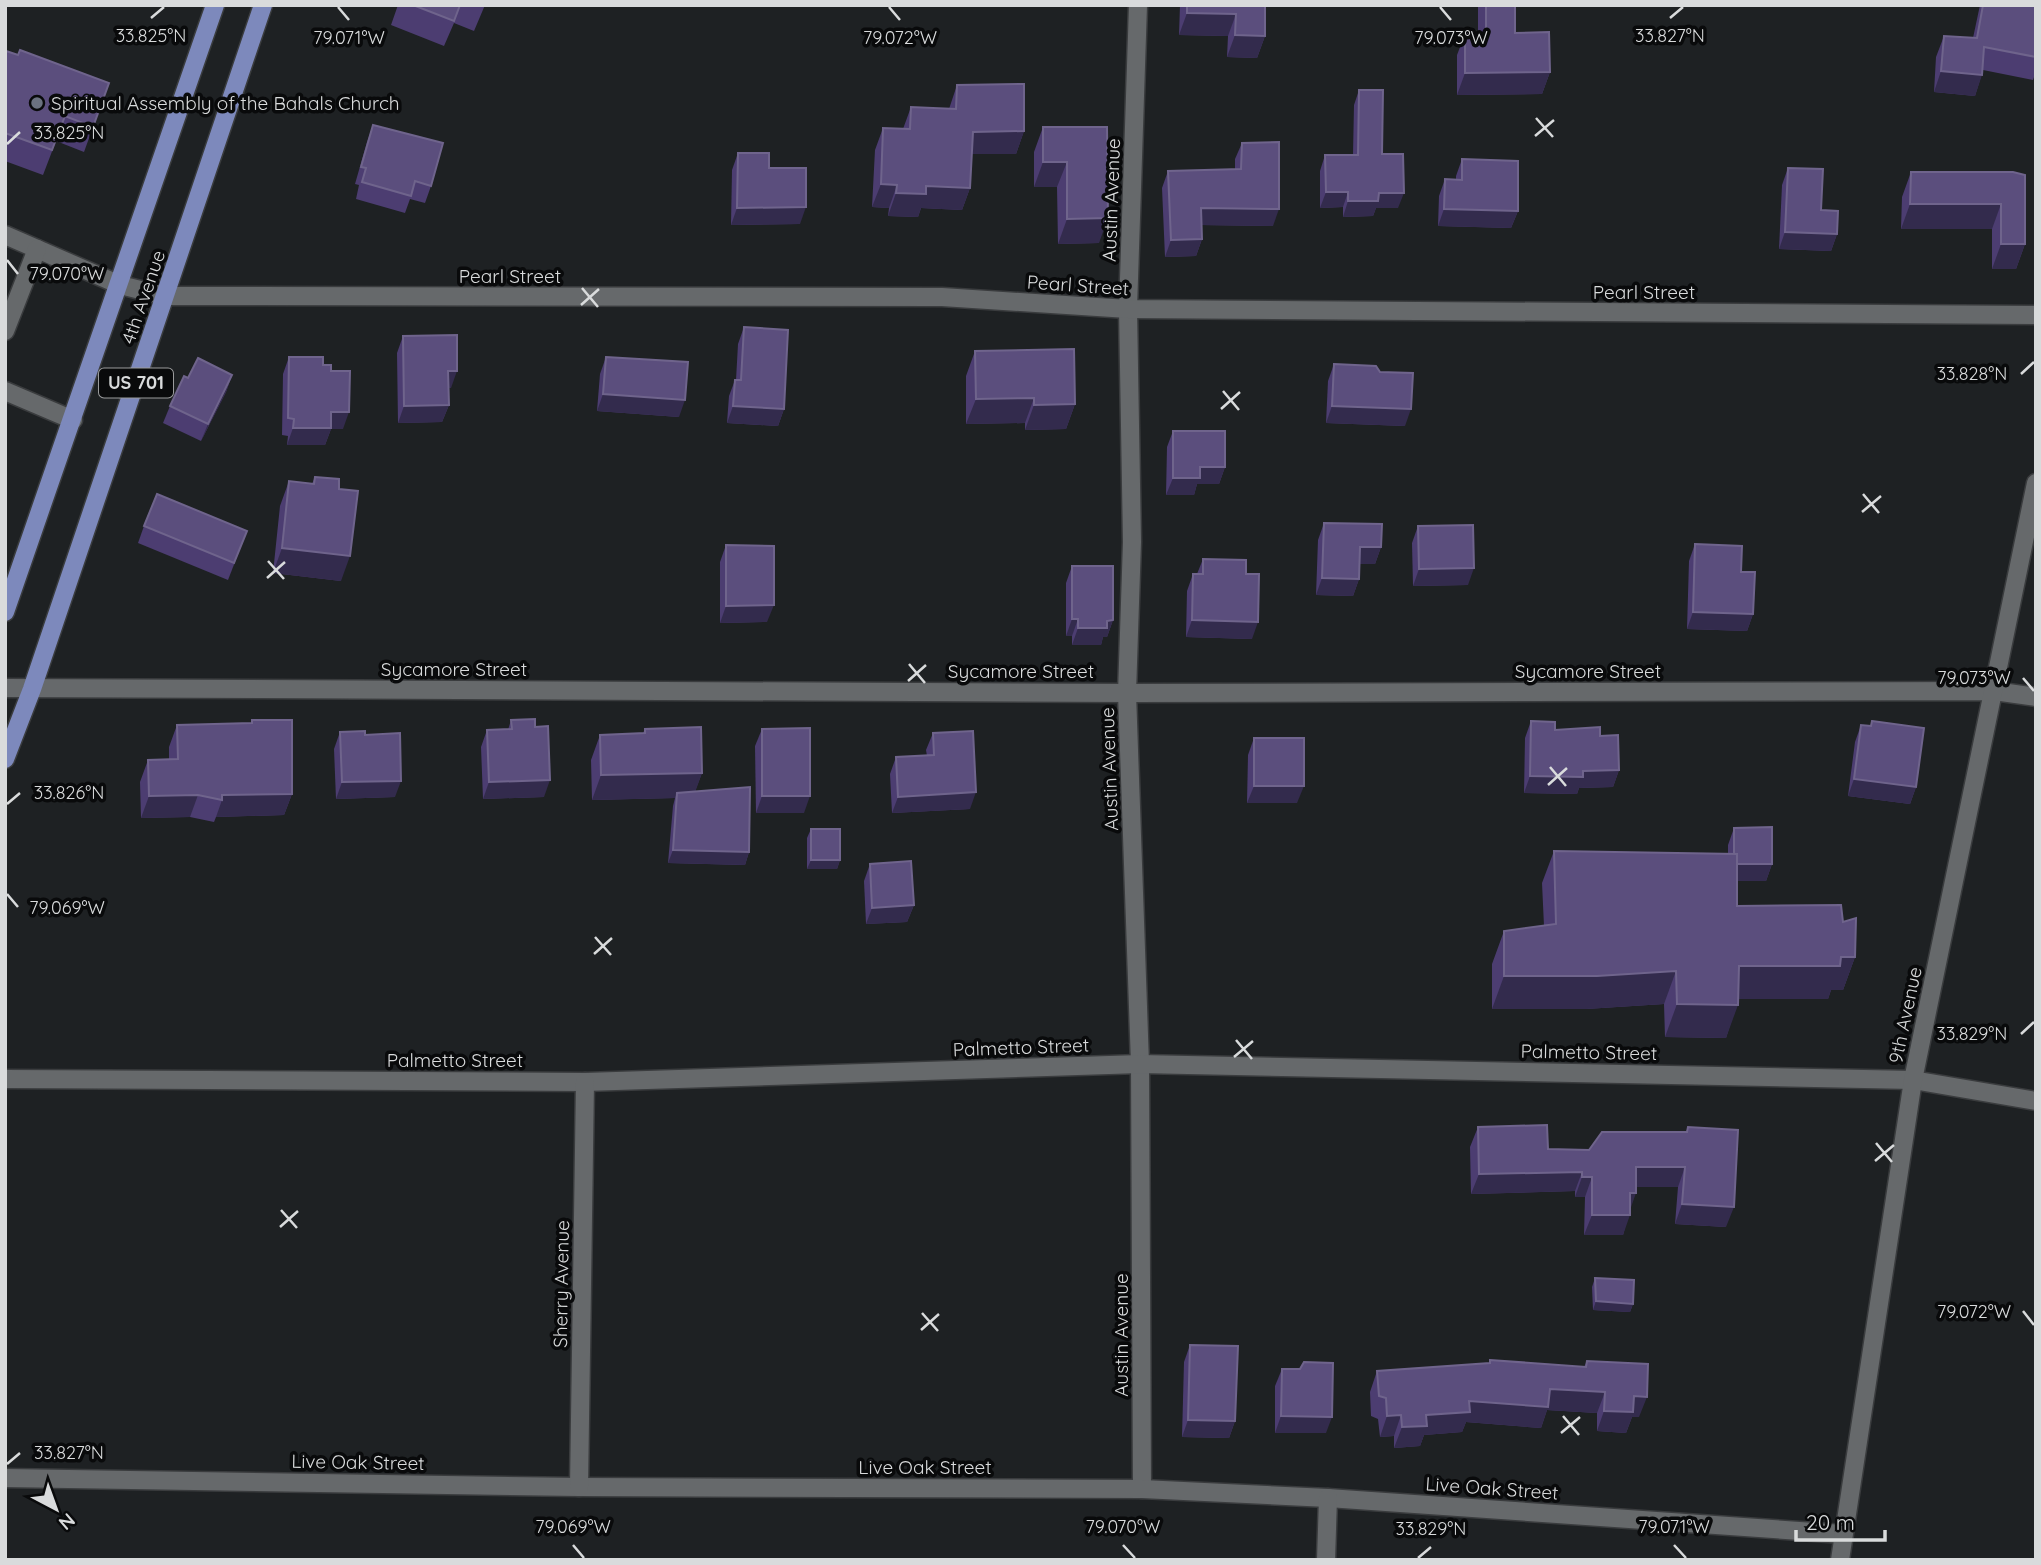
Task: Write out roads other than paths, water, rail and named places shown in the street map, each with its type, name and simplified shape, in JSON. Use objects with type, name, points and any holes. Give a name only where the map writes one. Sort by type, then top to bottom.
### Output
[{"type":"main road","name":"4th Avenue","points":[[5,612],[215,5]]},
{"type":"main road","name":"4th Avenue","points":[[5,760],[32,689],[263,5]]},
{"type":"street","name":"Austin Avenue","points":[[1138,5],[1128,309],[1132,542],[1127,693],[1140,1064],[1142,1489]]},
{"type":"street","name":"Pearl Street","points":[[5,234],[120,285],[165,296],[942,297],[1128,309],[2036,315]]},
{"type":"street","points":[[5,331],[37,249]]},
{"type":"street","points":[[5,391],[73,420]]},
{"type":"street","name":"9th Avenue","points":[[1840,1560],[1913,1080],[2036,483]]},
{"type":"street","name":"Sycamore Street","points":[[5,688],[1127,693],[1994,691],[2036,697]]},
{"type":"street","name":"Palmetto Street","points":[[5,1079],[585,1082],[1140,1064],[1913,1080],[2036,1101]]},
{"type":"street","name":"Sherry Avenue","points":[[579,1487],[585,1082]]},
{"type":"street","name":"Live Oak Street","points":[[5,1478],[579,1487],[1142,1489],[1328,1498],[1843,1534]]},
{"type":"street","points":[[1326,1560],[1328,1498]]},
{"type":"place","name":"Spiritual Assembly of the Bahals Church","points":[[37,103]]}]
